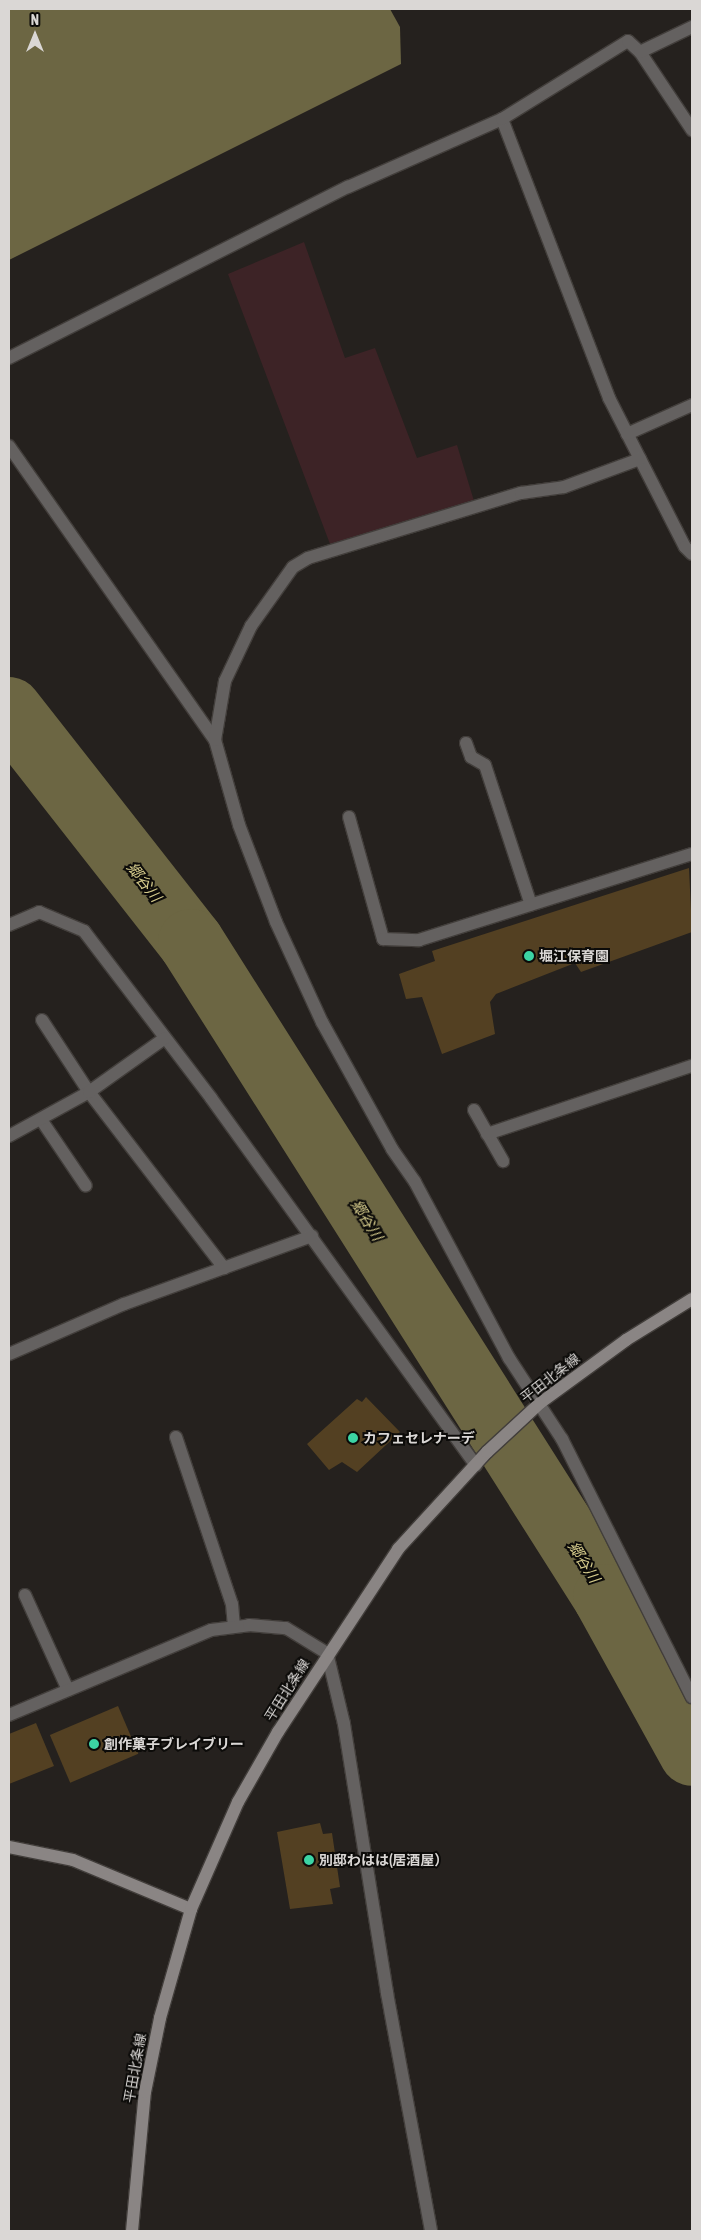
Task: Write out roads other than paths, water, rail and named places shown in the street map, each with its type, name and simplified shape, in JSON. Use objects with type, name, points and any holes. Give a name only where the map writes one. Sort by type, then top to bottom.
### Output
[{"type":"main road","name":"平田北条線","points":[[132,2231],[145,2092],[160,2018],[191,1909],[238,1802],[327,1653],[398,1549],[488,1452],[536,1406],[626,1340],[692,1299]]},
{"type":"main road","points":[[9,1848],[73,1860],[191,1909]]},
{"type":"street","points":[[640,52],[692,26]]},
{"type":"street","points":[[9,358],[348,187],[502,119],[628,42],[640,52],[692,130]]},
{"type":"street","points":[[502,119],[608,398],[685,547],[692,554]]},
{"type":"street","points":[[627,434],[692,405]]},
{"type":"street","points":[[9,446],[215,740],[239,825],[276,922],[322,1022],[392,1149],[416,1182],[692,1698]]},
{"type":"street","points":[[215,740],[225,682],[251,626],[293,567],[308,558],[521,494],[564,487],[640,459]]},
{"type":"street","points":[[466,743],[471,757],[485,765],[531,905]]},
{"type":"street","points":[[349,817],[383,939],[419,940],[692,854]]},
{"type":"street","points":[[9,925],[39,912],[84,931],[312,1236],[476,1465]]},
{"type":"street","points":[[42,1020],[89,1092],[224,1268]]},
{"type":"street","points":[[9,1136],[42,1121],[89,1092],[165,1038]]},
{"type":"street","points":[[488,1134],[692,1066]]},
{"type":"street","points":[[474,1110],[503,1161]]},
{"type":"street","points":[[42,1121],[86,1186]]},
{"type":"street","points":[[9,1354],[124,1304],[312,1236]]},
{"type":"street","points":[[176,1437],[232,1604],[234,1626]]},
{"type":"street","points":[[25,1595],[68,1690]]},
{"type":"street","points":[[9,1715],[211,1630],[234,1626],[286,1628],[327,1653],[344,1724],[387,1993],[431,2231]]},
{"type":"waterway","name":"郷谷川","points":[[9,710],[191,942],[606,1597],[692,1753]]},
{"type":"place","name":"堀江保育園","points":[[529,956]]},
{"type":"place","name":"カフェセレナーデ","points":[[353,1438]]},
{"type":"place","name":"創作菓子ブレイブリー","points":[[94,1744]]},
{"type":"place","name":"別邸わはは(居酒屋）","points":[[309,1860]]}]
